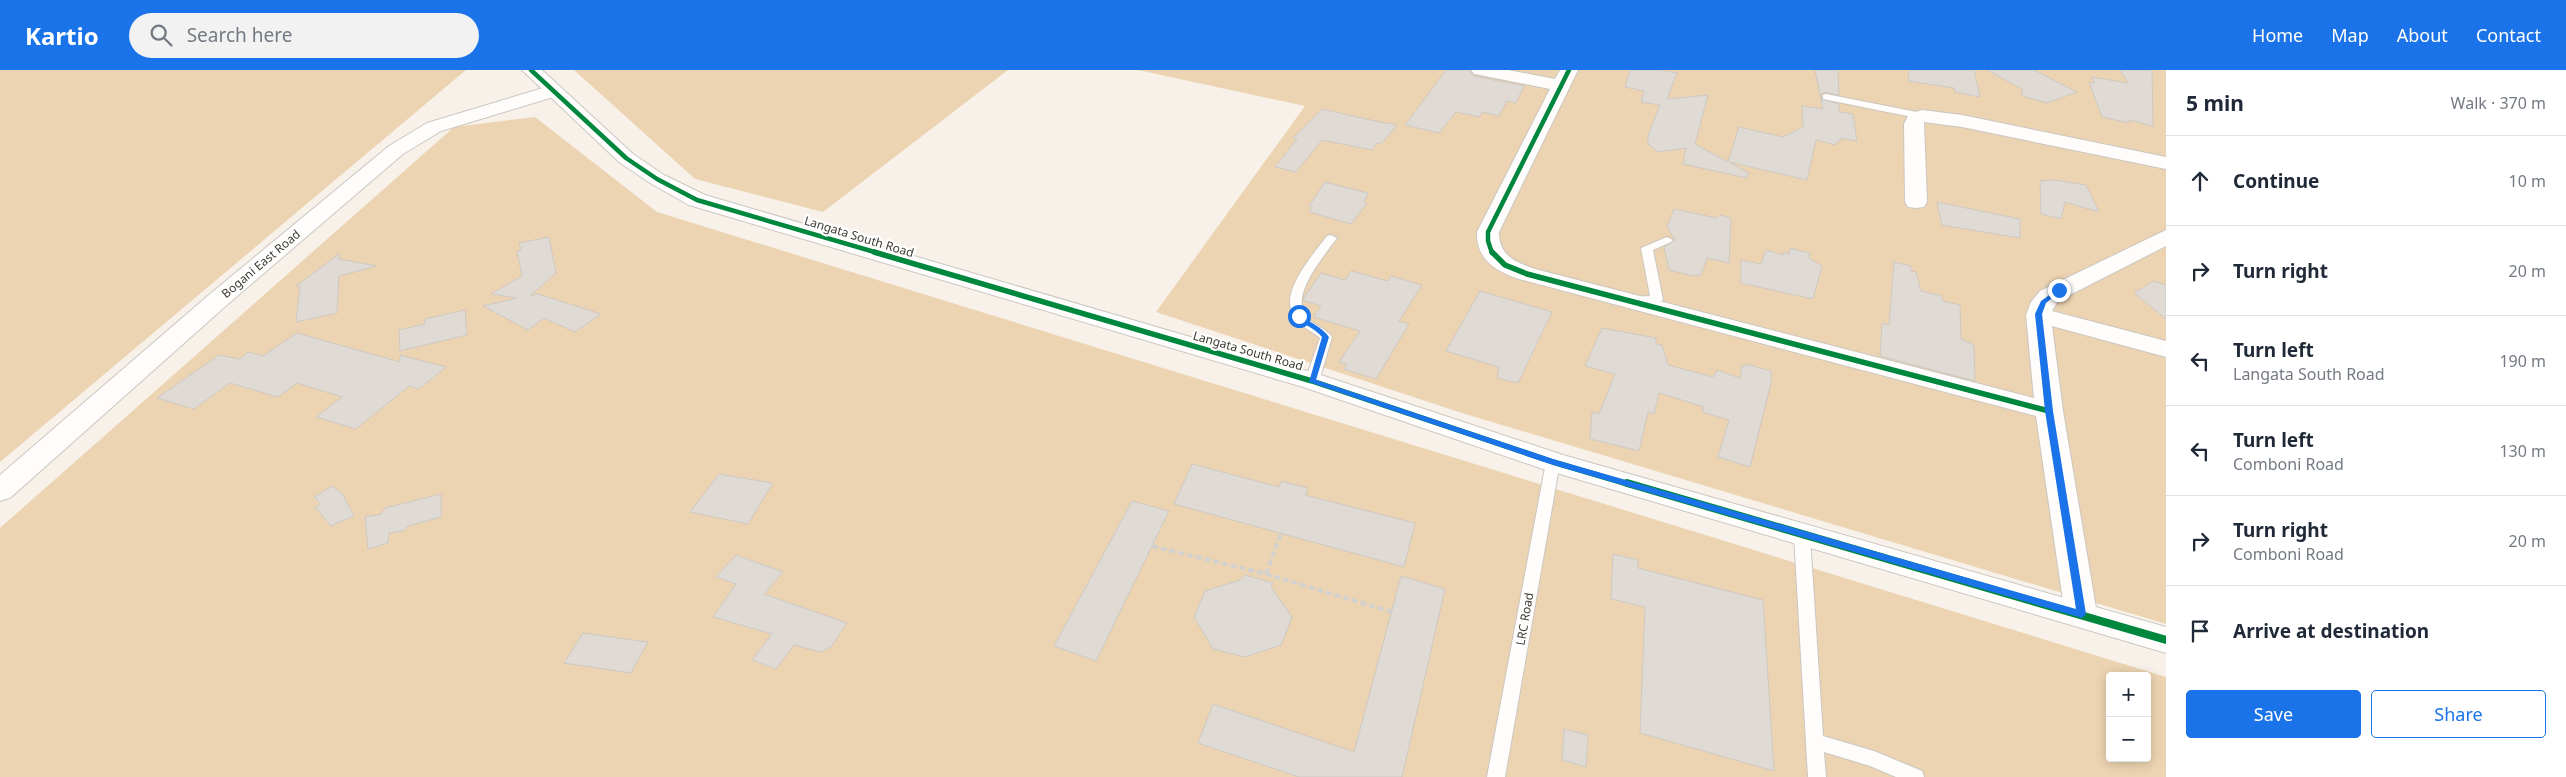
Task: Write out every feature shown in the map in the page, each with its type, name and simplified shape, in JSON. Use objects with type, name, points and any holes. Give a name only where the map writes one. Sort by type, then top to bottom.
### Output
[{"type":"street","name":"Langata South Road","points":[[531,70],[626,158],[697,200],[1312,381],[1553,462],[1802,536],[2082,614],[2166,640]]},
{"type":"street","points":[[1480,70],[1565,78],[1490,226],[1487,246],[1496,260],[1516,270],[1622,299],[2049,411]]},
{"type":"street","name":"Bogani East Road","points":[[0,491],[219,298],[396,150],[417,136],[443,124],[553,92]]},
{"type":"street","points":[[1916,202],[1914,124],[1916,118],[1922,116],[1962,121],[2166,163]]},
{"type":"street","points":[[2082,614],[2049,411],[2038,314],[2043,302],[2049,296],[2166,237]]},
{"type":"street","points":[[2038,314],[2166,349]]},
{"type":"lane","points":[[1826,97],[1922,116]]},
{"type":"lane","points":[[1312,381],[1326,337],[1319,329],[1306,323],[1299,316],[1294,305],[1296,290],[1331,238]]},
{"type":"lane","points":[[1622,299],[1657,300],[1647,248],[1667,240]]},
{"type":"lane","name":"LRC Road","points":[[1496,777],[1553,462]]},
{"type":"lane","points":[[1802,536],[1816,777]]},
{"type":"lane","points":[[1814,741],[1874,758],[1915,777]]},
{"type":"path","points":[[1266,574],[1281,533]]},
{"type":"path","points":[[1152,546],[1266,574],[1392,612]]},
{"type":"shaded area","points":[[0,70],[466,70],[0,462]]},
{"type":"shaded area","points":[[574,70],[1008,70],[823,212],[695,179]]},
{"type":"shaded area","points":[[1138,70],[2166,70],[2166,624],[1462,413],[1156,312],[1305,106]]},
{"type":"shaded area","points":[[535,117],[657,212],[2150,672],[2106,672],[2106,762],[2151,762],[2151,672],[2166,677],[2166,777],[0,777],[0,528],[454,127]]},
{"type":"building","points":[[1446,70],[1469,70],[1474,76],[1524,86],[1516,103],[1507,101],[1499,116],[1482,112],[1480,117],[1456,112],[1439,133],[1405,125]]},
{"type":"building","points":[[1630,70],[1660,70],[1677,73],[1667,99],[1708,95],[1695,144],[1728,162],[1739,127],[1783,137],[1803,127],[1802,106],[1823,109],[1815,70],[1838,70],[1839,95],[1825,92],[1821,94],[1821,99],[1839,104],[1839,112],[1853,114],[1857,141],[1840,138],[1840,142],[1836,142],[1836,145],[1816,140],[1807,180],[1729,162],[1749,173],[1747,178],[1683,164],[1686,148],[1658,152],[1648,144],[1648,136],[1660,105],[1641,102],[1644,91],[1625,87]]},
{"type":"building","points":[[1909,70],[1974,70],[1980,97],[1955,92],[1954,88],[1908,81]]},
{"type":"building","points":[[1987,70],[2034,70],[2077,92],[2047,103],[2022,96],[2022,89]]},
{"type":"building","points":[[2120,70],[2152,70],[2153,126],[2129,120],[2129,123],[2102,117],[2089,82],[2094,83],[2092,77],[2128,83]]},
{"type":"building","points":[[1322,109],[1397,125],[1381,144],[1377,143],[1372,150],[1322,140],[1296,172],[1275,167],[1297,139],[1293,138]]},
{"type":"building","points":[[2055,180],[2086,185],[2099,212],[2065,202],[2061,219],[2041,214],[2040,181]]},
{"type":"building","points":[[1325,182],[1368,193],[1364,202],[1367,203],[1351,224],[1309,212],[1312,207],[1309,206]]},
{"type":"building","points":[[1937,202],[2020,219],[2020,238],[1942,225]]},
{"type":"building","points":[[1674,209],[1716,218],[1720,215],[1731,218],[1729,263],[1707,258],[1701,275],[1694,276],[1669,270],[1664,247],[1675,240],[1667,227]]},
{"type":"building","points":[[549,237],[556,273],[530,296],[538,294],[601,314],[575,332],[544,318],[528,330],[483,306],[517,298],[491,294],[522,276],[517,251],[521,250],[519,243]]},
{"type":"building","points":[[1790,248],[1809,253],[1810,259],[1822,266],[1813,299],[1741,283],[1741,260],[1761,264],[1766,250],[1783,255],[1784,252],[1789,254]]},
{"type":"building","points":[[339,254],[339,259],[377,266],[339,276],[337,313],[296,322],[300,286],[295,287]]},
{"type":"building","points":[[1894,262],[1911,266],[1911,271],[1916,272],[1921,291],[1942,296],[1942,301],[1960,305],[1961,339],[1974,345],[1975,381],[1880,356],[1882,323],[1889,325]]},
{"type":"building","points":[[1351,271],[1388,281],[1391,276],[1422,285],[1399,321],[1409,324],[1376,379],[1344,369],[1347,364],[1339,362],[1360,331],[1313,317],[1321,306],[1304,301],[1304,297],[1321,273],[1345,280]]},
{"type":"building","points":[[2154,281],[2166,285],[2166,319],[2134,293]]},
{"type":"building","points":[[1480,291],[1552,312],[1518,383],[1497,378],[1499,367],[1446,351]]},
{"type":"building","points":[[465,310],[467,335],[400,351],[399,330],[425,324],[425,319]]},
{"type":"building","points":[[1602,328],[1656,338],[1656,344],[1662,345],[1668,365],[1713,377],[1717,370],[1740,378],[1742,366],[1746,366],[1746,364],[1771,371],[1771,383],[1750,467],[1718,457],[1729,420],[1702,412],[1704,407],[1659,393],[1654,414],[1648,412],[1639,451],[1590,439],[1592,412],[1599,414],[1615,374],[1585,366]]},
{"type":"building","points":[[297,333],[400,362],[400,355],[446,367],[419,389],[409,386],[356,429],[316,417],[342,397],[297,383],[278,397],[230,383],[194,409],[157,398],[219,355],[240,359],[248,352],[263,356]]},
{"type":"building","points":[[1192,464],[1279,487],[1281,481],[1308,488],[1305,495],[1415,523],[1404,567],[1174,504]]},
{"type":"building","points":[[719,474],[773,483],[748,524],[690,512]]},
{"type":"building","points":[[332,486],[342,493],[354,516],[331,526],[315,507],[321,504],[314,497]]},
{"type":"building","points":[[441,494],[441,517],[408,526],[403,531],[389,533],[388,543],[368,549],[365,517],[381,514],[385,508]]},
{"type":"building","points":[[1132,501],[1169,511],[1096,661],[1054,646]]},
{"type":"building","points":[[1613,554],[1638,560],[1638,568],[1763,600],[1774,771],[1640,733],[1645,607],[1611,599]]},
{"type":"building","points":[[736,555],[783,572],[764,594],[847,623],[831,647],[820,652],[794,645],[776,669],[752,660],[772,634],[713,617],[736,584],[716,577]]},
{"type":"building","points":[[1245,575],[1273,583],[1271,587],[1292,617],[1281,645],[1245,657],[1213,649],[1194,617],[1205,591],[1240,580]]},
{"type":"building","points":[[1401,576],[1445,589],[1402,777],[1299,777],[1198,743],[1213,704],[1354,752]]},
{"type":"building","points":[[583,633],[648,642],[631,673],[564,663]]},
{"type":"building","points":[[1564,729],[1588,735],[1586,767],[1562,760]]},
{"type":"cycle path","points":[[531,70],[626,158],[657,179],[697,200],[1312,381],[1553,462],[2166,640]]},
{"type":"cycle path","points":[[1569,70],[1488,232],[1488,241],[1493,255],[1505,265],[1527,274],[2049,411]]},
{"type":"route","points":[[1299,316],[1306,323],[1319,329],[1326,337],[1312,381],[1553,462],[1802,536],[2082,614],[2049,411],[2038,314],[2043,302],[2059,290]]}]
